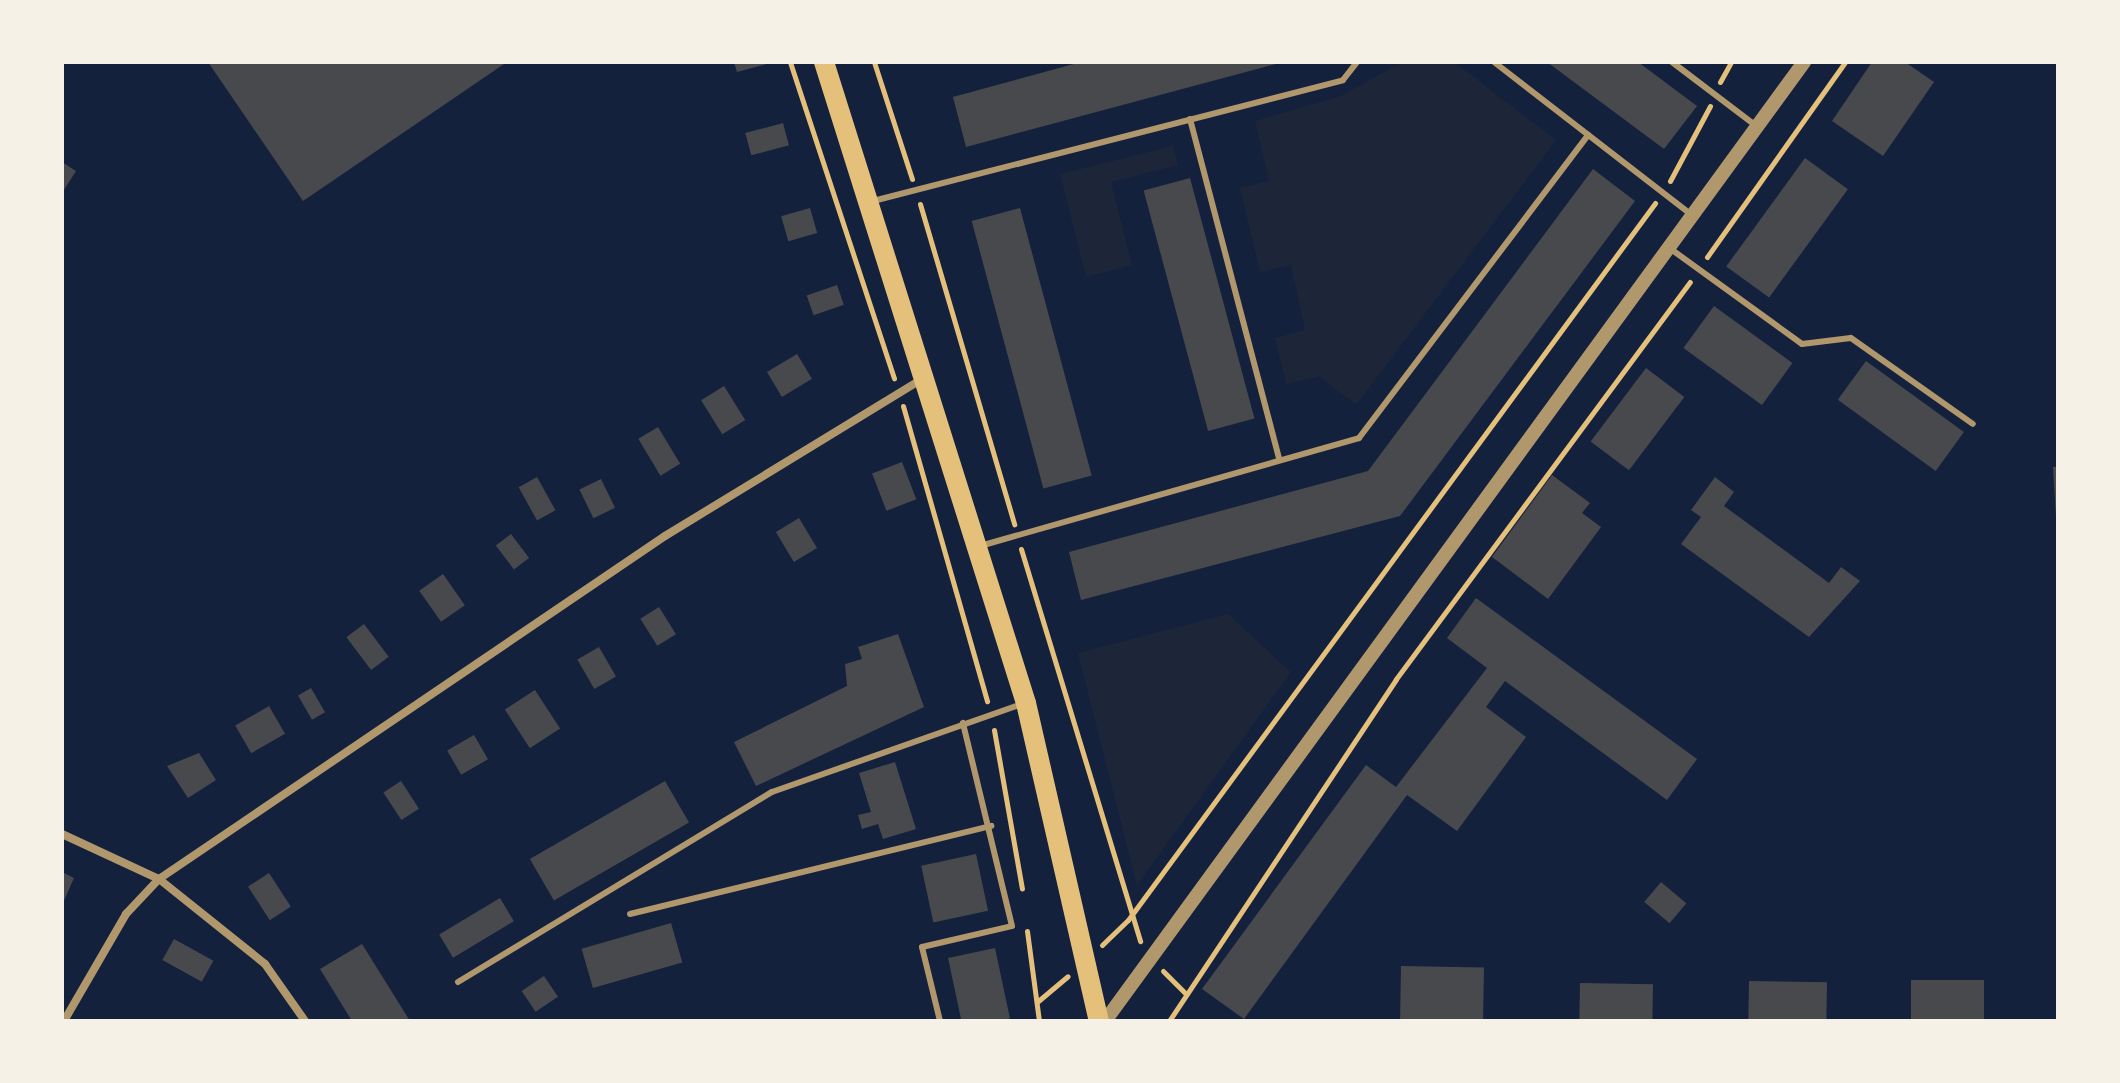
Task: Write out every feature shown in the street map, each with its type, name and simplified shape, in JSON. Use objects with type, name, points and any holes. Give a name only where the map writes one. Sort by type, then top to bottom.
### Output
[{"type":"main road","points":[[824,62],[928,376],[1026,703],[1099,1021]]},
{"type":"street","points":[[1105,1021],[1804,62]]},
{"type":"street","points":[[64,1021],[126,914],[159,879],[665,536],[928,376]]},
{"type":"street","points":[[62,834],[159,879],[265,964],[305,1021]]},
{"type":"lane","points":[[870,202],[1343,80],[1357,62]]},
{"type":"lane","points":[[1494,62],[1691,214]]},
{"type":"lane","points":[[1672,62],[1756,126]]},
{"type":"lane","points":[[1190,119],[1279,459]]},
{"type":"lane","points":[[980,546],[1359,438],[1588,135]]},
{"type":"lane","points":[[1667,246],[1802,344],[1851,338],[1973,424]]},
{"type":"lane","points":[[458,982],[772,792],[989,713],[1026,703]]},
{"type":"lane","points":[[940,1021],[922,947],[1012,926],[991,826],[963,723]]},
{"type":"lane","points":[[630,914],[991,826]]},
{"type":"path","points":[[790,62],[899,393],[989,713],[1024,908]]},
{"type":"path","points":[[1037,1002],[1128,920],[1663,191],[1702,130],[1714,93],[1731,62]]},
{"type":"path","points":[[1169,1021],[1396,679],[1699,270],[1845,62]]},
{"type":"path","points":[[1026,924],[1039,1021]]},
{"type":"shaded area","points":[[1402,62],[1454,62],[1556,140],[1356,405],[1319,376],[1286,384],[1275,338],[1305,330],[1291,265],[1260,272],[1240,188],[1269,181],[1255,121],[1341,96]]},
{"type":"shaded area","points":[[1173,146],[1178,165],[1111,182],[1132,265],[1086,277],[1060,174]]},
{"type":"shaded area","points":[[1228,614],[1291,672],[1137,885],[1078,653]]},
{"type":"building","points":[[208,62],[507,62],[303,201]]},
{"type":"building","points":[[734,62],[769,62],[770,63],[737,72]]},
{"type":"building","points":[[1081,62],[1279,63],[966,147],[953,97]]},
{"type":"building","points":[[1547,62],[1638,62],[1697,106],[1664,149]]},
{"type":"building","points":[[1872,62],[1905,62],[1934,82],[1883,156],[1832,121]]},
{"type":"building","points":[[783,123],[789,145],[751,155],[745,133]]},
{"type":"building","points":[[1805,158],[1848,189],[1769,298],[1726,266]]},
{"type":"building","points":[[62,162],[76,171],[62,193]]},
{"type":"building","points":[[1593,169],[1635,201],[1400,516],[1081,600],[1069,552],[1368,471]]},
{"type":"building","points":[[1190,178],[1254,419],[1208,431],[1144,190]]},
{"type":"building","points":[[810,208],[817,233],[788,241],[781,216]]},
{"type":"building","points":[[1020,208],[1092,476],[1043,489],[972,221]]},
{"type":"building","points":[[837,285],[844,305],[814,315],[807,295]]},
{"type":"building","points":[[1714,306],[1792,363],[1762,405],[1683,348]]},
{"type":"building","points":[[797,354],[812,379],[782,397],[767,372]]},
{"type":"building","points":[[1866,361],[1964,432],[1936,471],[1838,400]]},
{"type":"building","points":[[1646,368],[1684,397],[1629,470],[1591,441]]},
{"type":"building","points":[[724,386],[745,420],[722,434],[701,400]]},
{"type":"building","points":[[658,427],[680,464],[660,476],[638,439]]},
{"type":"building","points":[[902,462],[916,499],[886,511],[872,473]]},
{"type":"building","points":[[2053,467],[2058,467],[2058,517],[2056,517]]},
{"type":"building","points":[[1552,475],[1590,503],[1582,513],[1601,527],[1548,599],[1492,557]]},
{"type":"building","points":[[537,477],[555,510],[537,520],[519,487]]},
{"type":"building","points":[[1715,477],[1734,492],[1724,506],[1829,583],[1841,567],[1860,581],[1809,637],[1681,544],[1701,517],[1691,510]]},
{"type":"building","points":[[601,479],[615,508],[593,518],[579,490]]},
{"type":"building","points":[[799,518],[817,548],[794,562],[776,532]]},
{"type":"building","points":[[511,534],[529,558],[514,569],[496,545]]},
{"type":"building","points":[[443,574],[465,605],[441,622],[419,591]]},
{"type":"building","points":[[1476,598],[1697,759],[1667,800],[1505,681],[1486,707],[1526,737],[1457,831],[1407,795],[1244,1019],[1202,989],[1366,765],[1396,787],[1487,668],[1447,638]]},
{"type":"building","points":[[659,607],[676,634],[657,646],[640,619]]},
{"type":"building","points":[[364,624],[389,657],[371,670],[346,637]]},
{"type":"building","points":[[898,634],[924,707],[756,786],[734,742],[847,686],[845,664],[862,659],[858,647]]},
{"type":"building","points":[[599,647],[616,676],[594,689],[577,660]]},
{"type":"building","points":[[311,688],[325,712],[312,720],[298,696]]},
{"type":"building","points":[[535,690],[560,729],[530,748],[505,710]]},
{"type":"building","points":[[269,706],[285,734],[251,753],[235,726]]},
{"type":"building","points":[[474,735],[488,759],[461,775],[447,750]]},
{"type":"building","points":[[199,753],[216,780],[188,798],[167,766]]},
{"type":"building","points":[[895,762],[916,829],[883,839],[878,824],[862,829],[858,815],[871,812],[859,773]]},
{"type":"building","points":[[401,781],[419,809],[401,820],[383,792]]},
{"type":"building","points":[[665,781],[689,823],[554,901],[530,859]]},
{"type":"building","points":[[976,854],[988,911],[933,922],[921,866]]},
{"type":"building","points":[[62,872],[74,878],[62,905]]},
{"type":"building","points":[[269,873],[291,907],[270,920],[248,887]]},
{"type":"building","points":[[1661,882],[1686,903],[1670,923],[1644,902]]},
{"type":"building","points":[[500,898],[514,921],[453,958],[439,935]]},
{"type":"building","points":[[671,923],[682,962],[593,988],[582,949]]},
{"type":"building","points":[[174,939],[213,961],[202,982],[162,960]]},
{"type":"building","points":[[362,944],[410,1021],[352,1021],[320,969]]},
{"type":"building","points":[[995,948],[1010,1018],[961,1021],[948,958]]},
{"type":"building","points":[[1401,966],[1484,967],[1483,1021],[1400,1021]]},
{"type":"building","points":[[544,976],[558,997],[536,1012],[522,991]]},
{"type":"building","points":[[1911,980],[1984,980],[1984,1021],[1911,1021]]},
{"type":"building","points":[[1749,981],[1827,982],[1826,1021],[1748,1021]]},
{"type":"building","points":[[1580,983],[1653,984],[1652,1021],[1579,1021]]}]
